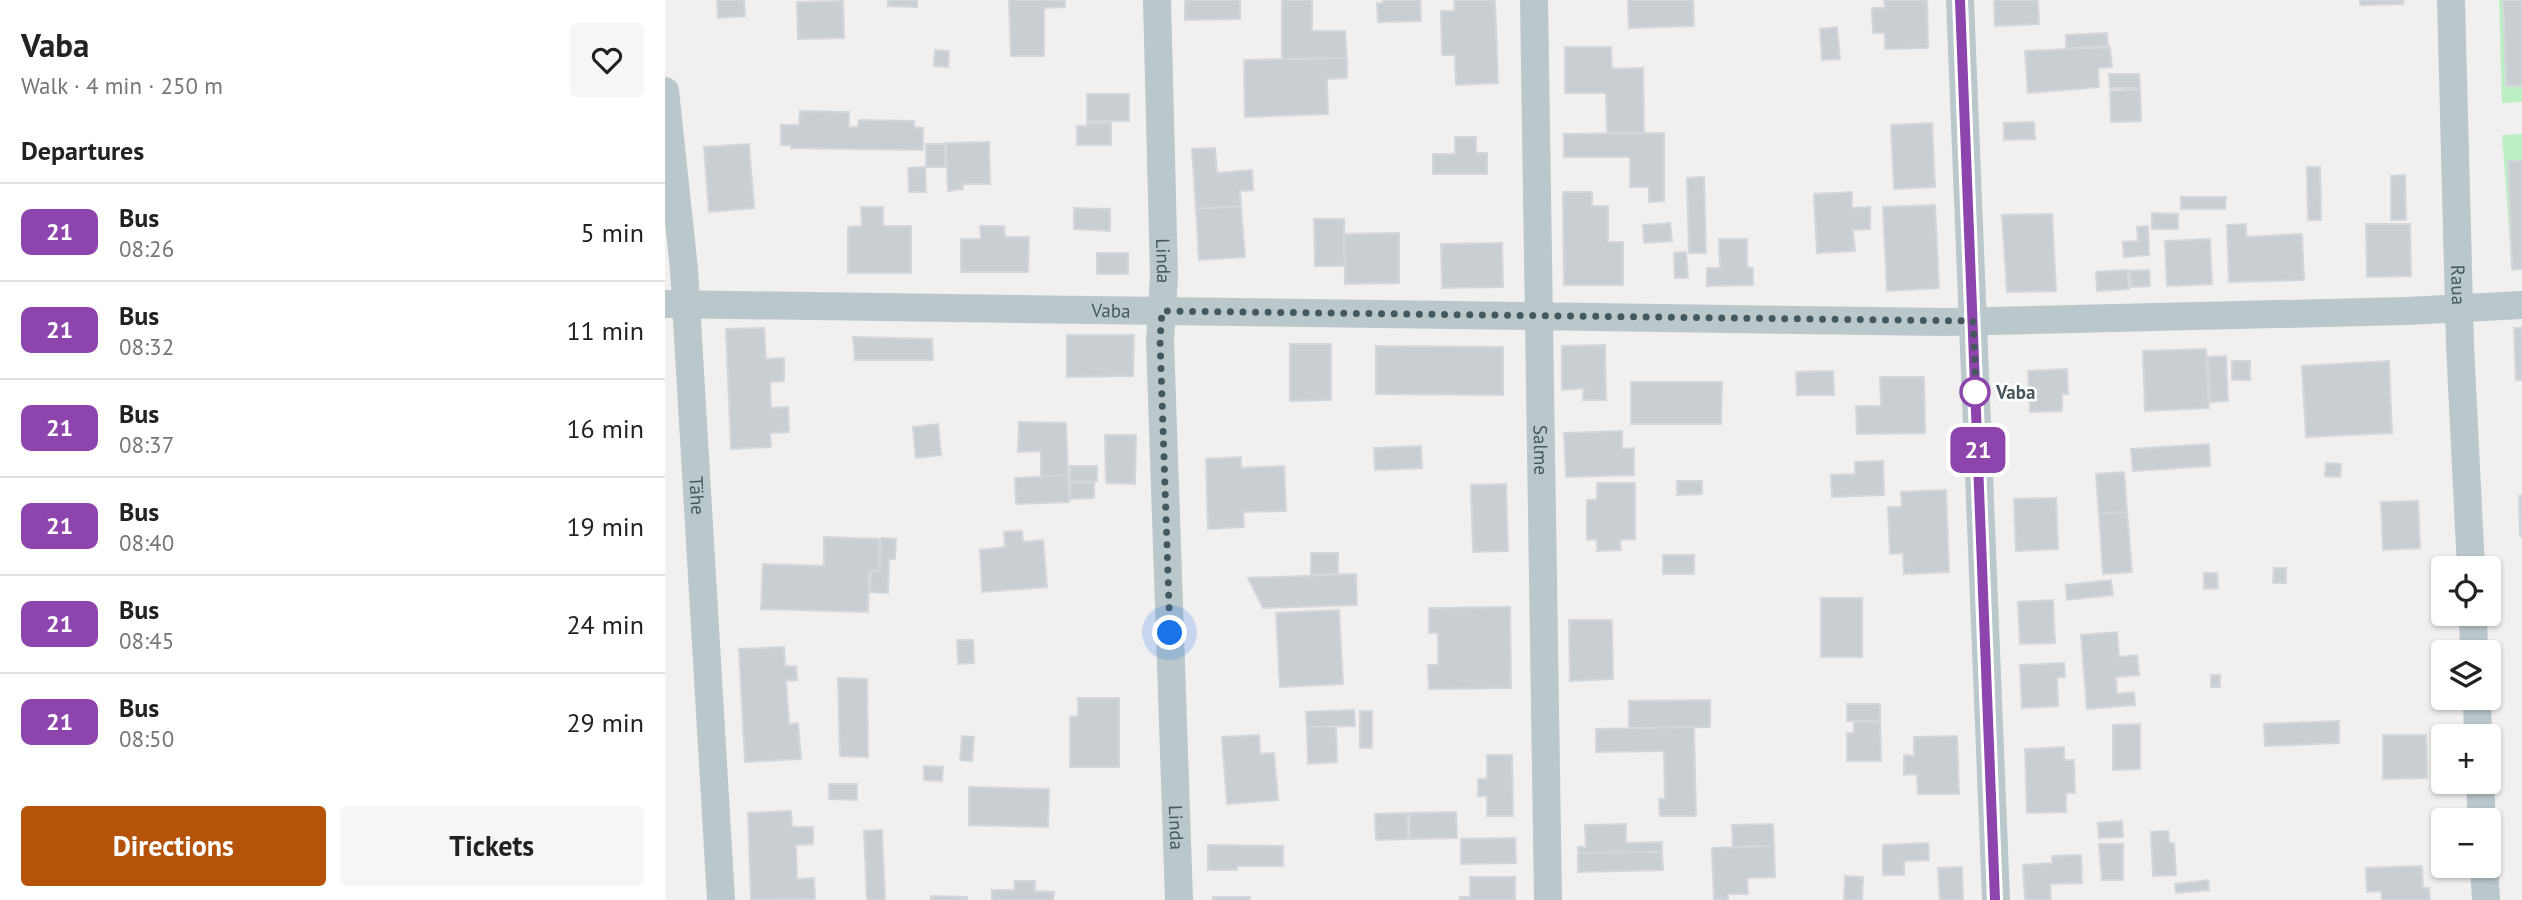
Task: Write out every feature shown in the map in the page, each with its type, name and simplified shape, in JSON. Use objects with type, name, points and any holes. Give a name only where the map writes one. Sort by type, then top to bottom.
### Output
[{"type":"street","name":"Linda","points":[[1157,0],[1164,276],[1160,354],[1179,900]]},
{"type":"street","name":"Salme","points":[[1534,0],[1548,900]]},
{"type":"street","points":[[1960,0],[1996,900]]},
{"type":"street","name":"Raua","points":[[2451,0],[2459,308],[2470,556]]},
{"type":"street","name":"Tähe","points":[[665,91],[675,304],[721,900]]},
{"type":"street","name":"Vaba","points":[[675,304],[1973,321],[2522,305]]},
{"type":"street","points":[[2485,878],[2486,900]]},
{"type":"green space","points":[[2499,0],[2522,0],[2522,102],[2502,103]]},
{"type":"green space","points":[[2522,134],[2522,270],[2512,271],[2502,135]]},
{"type":"building","points":[[717,0],[744,0],[745,16],[718,18]]},
{"type":"building","points":[[888,0],[917,0],[917,7],[888,6]]},
{"type":"building","points":[[1009,0],[1065,0],[1065,7],[1044,8],[1044,56],[1011,56]]},
{"type":"building","points":[[1185,0],[1240,0],[1240,19],[1185,20]]},
{"type":"building","points":[[1282,0],[1312,0],[1312,31],[1345,31],[1347,58],[1282,59]]},
{"type":"building","points":[[1383,0],[1420,0],[1421,21],[1378,22],[1377,3],[1383,3]]},
{"type":"building","points":[[1454,0],[1495,0],[1498,83],[1456,85],[1455,55],[1442,55],[1441,11],[1455,11]]},
{"type":"building","points":[[1628,0],[1693,0],[1694,26],[1629,28]]},
{"type":"building","points":[[1884,0],[1927,0],[1928,48],[1885,49],[1885,33],[1873,33],[1872,8],[1885,8]]},
{"type":"building","points":[[1994,0],[2038,0],[2039,24],[1995,26]]},
{"type":"building","points":[[2360,0],[2403,0],[2403,4],[2360,5]]},
{"type":"building","points":[[2503,0],[2522,0],[2522,86],[2506,86]]},
{"type":"building","points":[[843,1],[844,38],[798,39],[797,2]]},
{"type":"building","points":[[1837,27],[1840,59],[1822,60],[1820,29]]},
{"type":"building","points":[[2107,33],[2108,46],[2066,48],[2066,35]]},
{"type":"building","points":[[1565,47],[1611,47],[1612,69],[1643,68],[1644,132],[1607,133],[1606,93],[1565,93]]},
{"type":"building","points":[[2110,47],[2112,67],[2098,68],[2099,87],[2028,93],[2025,51]]},
{"type":"building","points":[[935,50],[949,51],[948,67],[934,66]]},
{"type":"building","points":[[1347,58],[1347,78],[1327,79],[1328,114],[1245,117],[1244,60]]},
{"type":"building","points":[[2109,74],[2139,74],[2140,88],[2110,88]]},
{"type":"building","points":[[2140,89],[2141,121],[2111,122],[2110,91]]},
{"type":"building","points":[[1087,94],[1129,94],[1129,121],[1087,121]]},
{"type":"building","points":[[800,111],[849,112],[849,127],[858,127],[859,120],[914,121],[914,127],[923,128],[923,150],[791,148],[791,145],[781,145],[781,125],[799,125]]},
{"type":"building","points":[[2034,122],[2035,139],[2004,140],[2004,123]]},
{"type":"building","points":[[1087,123],[1111,123],[1111,145],[1077,145],[1077,126],[1087,126]]},
{"type":"building","points":[[1932,123],[1935,187],[1894,189],[1891,125]]},
{"type":"building","points":[[1664,133],[1664,201],[1649,202],[1649,187],[1630,187],[1630,157],[1564,157],[1564,134]]},
{"type":"building","points":[[1455,137],[1476,137],[1476,153],[1487,153],[1487,174],[1433,174],[1433,154],[1455,154]]},
{"type":"building","points":[[989,142],[990,184],[963,184],[963,189],[948,191],[946,143]]},
{"type":"building","points":[[749,144],[754,208],[709,212],[704,147]]},
{"type":"building","points":[[926,144],[945,144],[945,167],[926,167]]},
{"type":"building","points":[[1215,148],[1217,173],[1252,170],[1253,190],[1240,191],[1241,206],[1196,209],[1192,149]]},
{"type":"building","points":[[2508,161],[2522,161],[2522,269],[2512,269]]},
{"type":"building","points":[[925,167],[926,192],[909,192],[908,168]]},
{"type":"building","points":[[2307,167],[2320,167],[2321,220],[2308,220]]},
{"type":"building","points":[[2405,175],[2406,220],[2391,220],[2391,176]]},
{"type":"building","points":[[1704,177],[1706,253],[1689,253],[1687,178]]},
{"type":"building","points":[[1563,192],[1592,192],[1592,206],[1608,206],[1608,242],[1623,242],[1623,285],[1564,285]]},
{"type":"building","points":[[1852,192],[1852,208],[1870,207],[1870,229],[1853,230],[1855,251],[1817,253],[1814,194]]},
{"type":"building","points":[[2181,197],[2226,197],[2225,209],[2181,209]]},
{"type":"building","points":[[1935,205],[1939,288],[1887,291],[1883,207]]},
{"type":"building","points":[[1241,206],[1245,257],[1199,260],[1196,209]]},
{"type":"building","points":[[861,207],[883,207],[883,226],[911,226],[911,273],[848,273],[848,227],[862,226]]},
{"type":"building","points":[[1074,208],[1110,209],[1110,231],[1074,229]]},
{"type":"building","points":[[2152,213],[2178,214],[2178,229],[2152,229]]},
{"type":"building","points":[[2052,214],[2056,291],[2007,292],[2002,215]]},
{"type":"building","points":[[1314,219],[1344,219],[1345,266],[1315,266]]},
{"type":"building","points":[[1670,223],[1672,241],[1644,243],[1643,225]]},
{"type":"building","points":[[2246,224],[2246,237],[2302,234],[2304,280],[2229,282],[2227,225]]},
{"type":"building","points":[[2366,224],[2410,224],[2411,276],[2367,277]]},
{"type":"building","points":[[980,226],[1004,226],[1005,237],[1029,237],[1028,272],[961,272],[961,239],[981,239]]},
{"type":"building","points":[[2148,226],[2149,255],[2124,257],[2123,242],[2138,241],[2137,227]]},
{"type":"building","points":[[1399,233],[1399,283],[1345,284],[1344,234]]},
{"type":"building","points":[[1719,239],[1747,239],[1747,267],[1753,268],[1753,285],[1707,286],[1707,268],[1720,268]]},
{"type":"building","points":[[2210,239],[2212,284],[2167,286],[2165,241]]},
{"type":"building","points":[[1502,243],[1503,287],[1442,288],[1441,244]]},
{"type":"building","points":[[1686,252],[1688,278],[1675,278],[1674,253]]},
{"type":"building","points":[[1097,253],[1128,253],[1128,274],[1097,274]]},
{"type":"building","points":[[2128,270],[2129,289],[2097,291],[2096,272]]},
{"type":"building","points":[[2149,270],[2150,286],[2131,287],[2130,271]]},
{"type":"building","points":[[764,328],[766,359],[784,358],[784,381],[770,382],[771,408],[788,407],[789,432],[770,433],[771,447],[731,449],[726,329]]},
{"type":"building","points":[[2514,328],[2522,328],[2522,380],[2516,380]]},
{"type":"building","points":[[1067,335],[1134,335],[1133,376],[1067,377]]},
{"type":"building","points":[[853,337],[932,339],[933,360],[855,360]]},
{"type":"building","points":[[1290,344],[1331,344],[1331,400],[1290,401]]},
{"type":"building","points":[[1605,345],[1606,400],[1583,400],[1584,388],[1562,390],[1562,346]]},
{"type":"building","points":[[1376,346],[1503,347],[1503,395],[1376,394]]},
{"type":"building","points":[[2206,349],[2209,408],[2145,411],[2143,351]]},
{"type":"building","points":[[2226,356],[2228,401],[2210,402],[2208,357]]},
{"type":"building","points":[[2232,361],[2250,361],[2250,380],[2232,380]]},
{"type":"building","points":[[2389,361],[2392,433],[2306,437],[2302,366]]},
{"type":"building","points":[[2067,369],[2068,394],[2062,394],[2062,411],[2030,412],[2028,371]]},
{"type":"building","points":[[1833,371],[1834,395],[1797,395],[1796,372]]},
{"type":"building","points":[[1880,377],[1924,377],[1925,433],[1857,434],[1856,406],[1881,406]]},
{"type":"building","points":[[1631,382],[1722,382],[1721,424],[1631,424]]},
{"type":"building","points":[[1019,422],[1066,423],[1068,475],[1041,477],[1041,451],[1018,452]]},
{"type":"building","points":[[938,424],[941,455],[916,458],[913,427]]},
{"type":"building","points":[[1622,431],[1622,449],[1634,448],[1634,475],[1566,477],[1564,433]]},
{"type":"building","points":[[1105,435],[1136,435],[1135,484],[1106,483]]},
{"type":"building","points":[[2209,444],[2210,466],[2133,471],[2131,449]]},
{"type":"building","points":[[1421,446],[1422,468],[1375,470],[1374,448]]},
{"type":"building","points":[[1241,457],[1241,468],[1284,466],[1286,511],[1243,512],[1244,527],[1208,529],[1206,459]]},
{"type":"building","points":[[1883,461],[1884,495],[1832,497],[1831,475],[1855,474],[1855,462]]},
{"type":"building","points":[[2326,463],[2341,464],[2340,477],[2325,476]]},
{"type":"building","points":[[1070,466],[1097,466],[1097,481],[1070,482]]},
{"type":"building","points":[[2124,472],[2127,512],[2099,514],[2096,474]]},
{"type":"building","points":[[1068,475],[1069,502],[1016,504],[1015,478]]},
{"type":"building","points":[[1677,481],[1702,481],[1702,494],[1677,495]]},
{"type":"building","points":[[1070,483],[1094,483],[1094,498],[1070,499]]},
{"type":"building","points":[[1597,483],[1635,483],[1635,539],[1620,540],[1621,550],[1597,551],[1597,539],[1587,540],[1587,500],[1597,500]]},
{"type":"building","points":[[1506,484],[1508,551],[1473,552],[1471,485]]},
{"type":"building","points":[[1946,490],[1949,572],[1904,574],[1903,553],[1890,554],[1888,507],[1902,507],[1901,492]]},
{"type":"building","points":[[2519,496],[2522,496],[2522,536],[2520,536]]},
{"type":"building","points":[[2056,498],[2058,549],[2016,551],[2014,499]]},
{"type":"building","points":[[2418,501],[2420,548],[2383,550],[2381,502]]},
{"type":"building","points":[[2127,512],[2132,572],[2103,574],[2099,514]]},
{"type":"building","points":[[1022,531],[1023,542],[1043,540],[1047,587],[982,592],[980,550],[1005,547],[1004,532]]},
{"type":"building","points":[[824,537],[879,539],[879,571],[869,571],[868,612],[761,609],[763,564],[824,566]]},
{"type":"building","points":[[881,538],[896,539],[895,559],[889,559],[888,593],[870,592],[871,572],[880,572]]},
{"type":"building","points":[[1311,553],[1338,553],[1338,574],[1311,574]]},
{"type":"building","points":[[1663,555],[1694,555],[1694,574],[1663,574]]},
{"type":"building","points":[[2274,568],[2286,568],[2286,583],[2273,583]]},
{"type":"building","points":[[2204,573],[2217,573],[2218,588],[2204,589]]},
{"type":"building","points":[[1356,574],[1357,605],[1263,608],[1248,578]]},
{"type":"building","points":[[2111,580],[2113,595],[2067,600],[2066,585]]},
{"type":"building","points":[[1821,598],[1862,598],[1862,657],[1821,657]]},
{"type":"building","points":[[2053,600],[2055,643],[2020,644],[2018,602]]},
{"type":"building","points":[[1510,607],[1511,688],[1429,689],[1428,665],[1438,665],[1438,633],[1429,633],[1429,608]]},
{"type":"building","points":[[1339,610],[1343,684],[1280,687],[1276,613]]},
{"type":"building","points":[[1569,620],[1612,620],[1613,679],[1570,681]]},
{"type":"building","points":[[2117,632],[2119,657],[2137,655],[2139,675],[2116,677],[2117,694],[2134,692],[2135,705],[2087,709],[2081,635]]},
{"type":"building","points":[[957,640],[973,640],[974,663],[958,664]]},
{"type":"building","points":[[784,647],[785,666],[796,666],[797,680],[786,681],[789,724],[798,723],[801,759],[745,762],[739,649]]},
{"type":"building","points":[[2064,663],[2065,677],[2057,677],[2058,706],[2022,708],[2020,665]]},
{"type":"building","points":[[2211,675],[2220,675],[2220,687],[2211,687]]},
{"type":"building","points":[[838,678],[867,679],[868,757],[840,756]]},
{"type":"building","points":[[1078,698],[1119,698],[1119,767],[1070,767],[1070,717],[1078,716]]},
{"type":"building","points":[[1710,700],[1710,727],[1629,728],[1629,701]]},
{"type":"building","points":[[1847,704],[1880,704],[1880,721],[1847,721]]},
{"type":"building","points":[[1354,710],[1355,726],[1307,727],[1306,712]]},
{"type":"building","points":[[1360,711],[1372,711],[1372,748],[1360,748]]},
{"type":"building","points":[[2339,721],[2339,743],[2265,746],[2264,724]]},
{"type":"building","points":[[1854,722],[1880,722],[1881,761],[1847,761],[1847,733],[1854,733]]},
{"type":"building","points":[[2140,724],[2140,769],[2113,770],[2113,725]]},
{"type":"building","points":[[1336,726],[1337,762],[1308,764],[1307,727]]},
{"type":"building","points":[[1694,727],[1696,816],[1660,816],[1659,799],[1665,799],[1664,751],[1596,752],[1596,729]]},
{"type":"building","points":[[1259,735],[1260,754],[1274,753],[1278,800],[1227,804],[1222,737]]},
{"type":"building","points":[[2383,735],[2426,735],[2427,778],[2383,779]]},
{"type":"building","points":[[962,736],[974,737],[972,761],[960,760]]},
{"type":"building","points":[[1957,736],[1959,794],[1918,794],[1917,774],[1904,775],[1904,755],[1914,756],[1914,737]]},
{"type":"building","points":[[2064,747],[2064,760],[2074,760],[2075,793],[2066,793],[2066,812],[2027,813],[2025,749]]},
{"type":"building","points":[[1487,755],[1512,755],[1513,816],[1487,816],[1487,796],[1478,796],[1478,779],[1487,779]]},
{"type":"building","points":[[924,766],[943,767],[942,781],[924,780]]},
{"type":"building","points":[[829,784],[857,784],[857,800],[829,799]]},
{"type":"building","points":[[969,787],[1049,789],[1048,827],[969,825]]},
{"type":"building","points":[[791,811],[792,827],[813,827],[813,844],[796,845],[797,879],[814,878],[815,899],[751,900],[748,813]]},
{"type":"building","points":[[1456,812],[1457,838],[1410,839],[1409,813]]},
{"type":"building","points":[[1407,813],[1408,839],[1376,840],[1375,814]]},
{"type":"building","points":[[2122,821],[2123,837],[2099,838],[2098,823]]},
{"type":"building","points":[[1626,824],[1626,843],[1662,842],[1662,852],[1578,853],[1578,847],[1586,847],[1585,825]]},
{"type":"building","points":[[1773,824],[1774,846],[1733,847],[1732,825]]},
{"type":"building","points":[[882,830],[885,900],[867,900],[864,831]]},
{"type":"building","points":[[2168,831],[2169,843],[2174,843],[2176,875],[2153,876],[2151,832]]},
{"type":"building","points":[[1515,838],[1516,863],[1461,864],[1461,839]]},
{"type":"building","points":[[1928,843],[1929,860],[1904,861],[1904,875],[1883,875],[1883,845]]},
{"type":"building","points":[[2099,844],[2123,844],[2123,880],[2102,880]]},
{"type":"building","points":[[1208,845],[1283,846],[1283,866],[1237,866],[1237,870],[1208,870]]},
{"type":"building","points":[[1774,846],[1775,877],[1747,878],[1748,894],[1728,894],[1728,900],[1714,900],[1712,848]]},
{"type":"building","points":[[1662,852],[1663,870],[1578,872],[1578,853]]},
{"type":"building","points":[[2081,855],[2082,883],[2050,884],[2051,900],[2025,900],[2023,865],[2052,863],[2052,856]]},
{"type":"building","points":[[2422,866],[2423,888],[2429,888],[2430,900],[2382,900],[2381,891],[2367,892],[2366,868]]},
{"type":"building","points":[[1962,867],[1963,900],[1940,900],[1938,868]]},
{"type":"building","points":[[1845,876],[1863,877],[1862,900],[1844,900]]},
{"type":"building","points":[[1470,877],[1515,877],[1515,900],[1460,900],[1460,897],[1470,897]]},
{"type":"building","points":[[2208,880],[2209,890],[2176,893],[2175,884]]},
{"type":"building","points":[[1015,881],[1035,881],[1035,891],[1054,892],[1053,900],[992,900],[992,890],[1014,890]]},
{"type":"building","points":[[931,896],[967,897],[967,900],[931,900]]},
{"type":"building","points":[[1213,897],[1250,897],[1250,900],[1213,900]]},
{"type":"bus line","name":"21","points":[[1960,0],[1995,900]]},
{"type":"place","name":"Vaba","points":[[1975,392]]},
{"type":"route","points":[[1170,633],[1160,340],[1162,311],[1973,321],[1976,394],[1975,392]]}]
